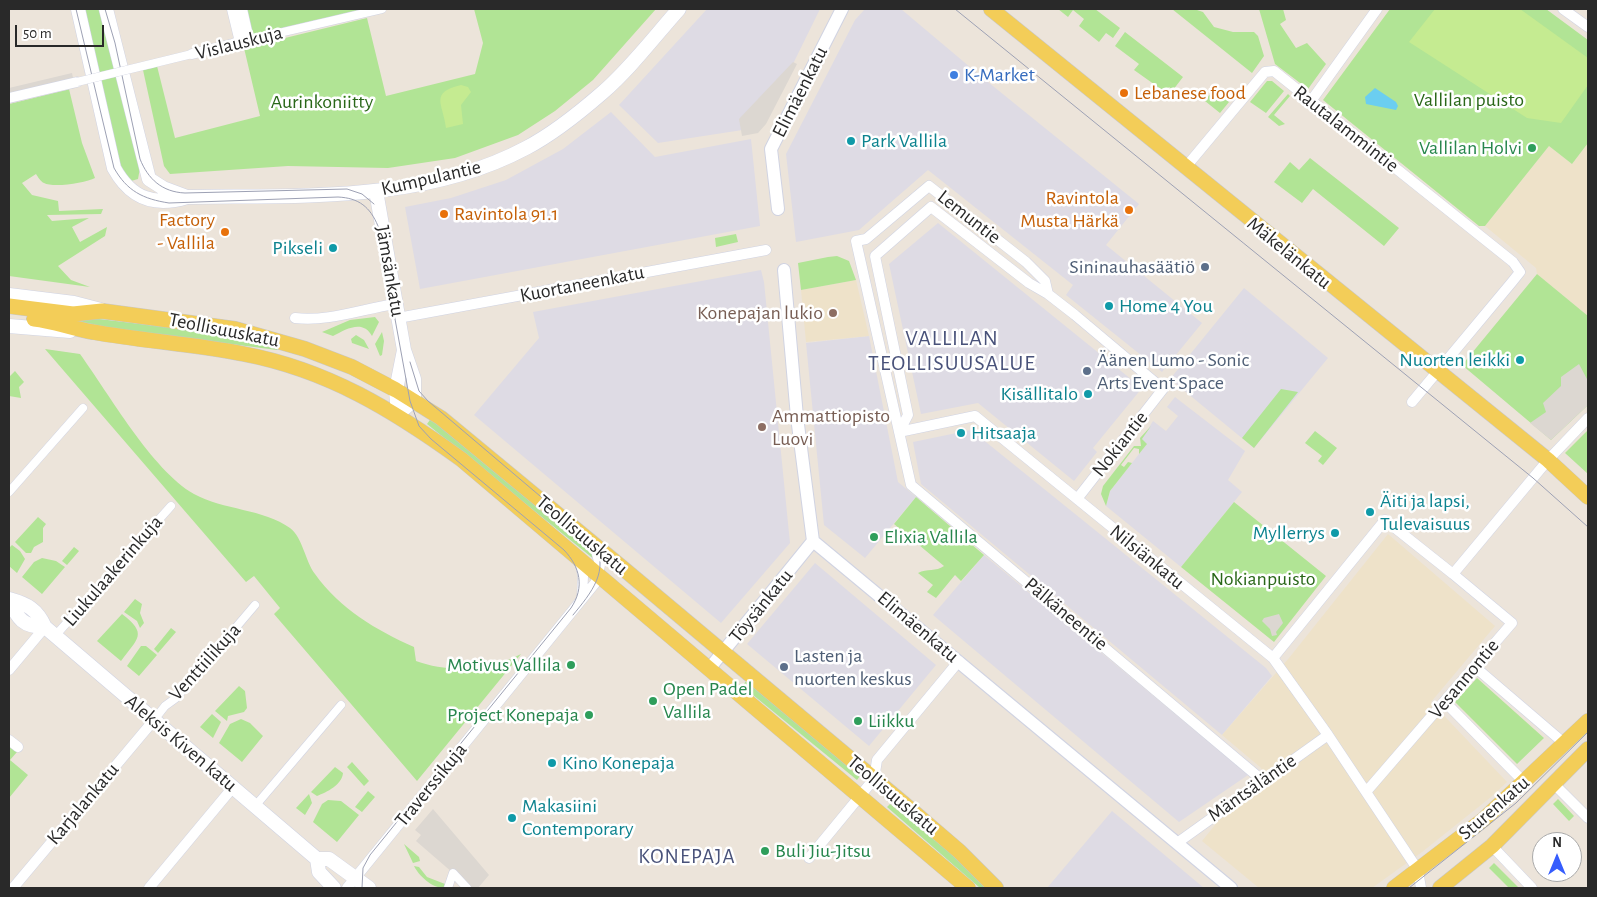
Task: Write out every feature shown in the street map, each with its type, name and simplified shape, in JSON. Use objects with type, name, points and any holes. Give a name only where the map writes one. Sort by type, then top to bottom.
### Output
[{"type":"main road","name":"Kumpulantie","points":[[78,9],[111,158],[118,176],[128,188],[139,196],[169,203],[188,197],[376,191],[455,176],[484,167],[525,149],[558,128],[603,93],[678,9]]},
{"type":"main road","points":[[106,9],[149,179],[163,188],[188,197]]},
{"type":"main road","name":"Mäkelänkatu","points":[[991,9],[1438,373],[1548,460],[1588,497]]},
{"type":"main road","name":"Jämsänkatu","points":[[376,191],[404,350],[414,378],[414,400]]},
{"type":"main road","name":"Teollisuuskatu","points":[[9,295],[74,303],[102,311],[204,323],[242,330],[305,349],[352,367],[414,400],[441,418],[724,652],[959,851],[996,888]]},
{"type":"main road","name":"Teollisuuskatu","points":[[9,306],[73,314],[102,311]]},
{"type":"main road","name":"Teollisuuskatu","points":[[9,316],[45,320],[92,332]]},
{"type":"main road","name":"Teollisuuskatu","points":[[9,326],[92,332],[245,354],[325,378],[398,414],[461,459],[968,888]]},
{"type":"main road","name":"Jämsänkatu","points":[[398,414],[396,390],[404,350]]},
{"type":"main road","points":[[398,414],[414,400]]},
{"type":"main road","name":"Aleksis Kiven katu","points":[[9,600],[26,604],[39,615],[50,632],[234,786],[317,859],[319,872],[334,888]]},
{"type":"main road","name":"Sturenkatu","points":[[1394,888],[1483,820],[1588,721]]},
{"type":"main road","name":"Sturenkatu","points":[[1440,888],[1492,846],[1588,749]]},
{"type":"main road","name":"Aleksis Kiven katu","points":[[317,859],[329,859],[351,883],[368,888]]},
{"type":"street","points":[[232,9],[244,41]]},
{"type":"street","points":[[242,9],[244,41]]},
{"type":"street","name":"Vislauskuja","points":[[9,98],[382,9]]},
{"type":"street","name":"Elimäenkatu","points":[[778,209],[771,149],[842,9]]},
{"type":"street","points":[[1311,100],[1378,9]]},
{"type":"street","points":[[1563,9],[1588,27]]},
{"type":"street","name":"Rautalammintie","points":[[1185,168],[1265,72],[1274,71],[1513,262],[1520,272],[1438,373]]},
{"type":"street","name":"Lemuntie","points":[[856,241],[866,238],[929,186],[1026,262],[1045,281],[1048,294]]},
{"type":"street","name":"Lemuntie","points":[[931,207],[1029,283],[1048,294],[1163,389]]},
{"type":"street","name":"Pälkäneentie","points":[[900,432],[908,415],[875,256],[931,207]]},
{"type":"street","name":"Pälkäneentie","points":[[856,241],[911,485],[1262,780]]},
{"type":"street","name":"Kuortaneenkatu","points":[[295,318],[316,320],[334,315],[397,311],[766,250]]},
{"type":"street","points":[[784,270],[796,414],[812,541]]},
{"type":"street","points":[[1412,402],[1438,373]]},
{"type":"street","name":"Nokiantie","points":[[1076,499],[1163,389]]},
{"type":"street","points":[[9,492],[83,408]]},
{"type":"street","name":"Nilsiänkatu","points":[[900,432],[975,416],[1273,658],[1328,735],[1418,871]]},
{"type":"street","points":[[1273,658],[1385,520],[1452,574],[1548,460],[1588,418]]},
{"type":"street","name":"Liukulaakerinkuja","points":[[50,632],[171,506]]},
{"type":"street","name":"Elimäenkatu","points":[[812,541],[1231,888]]},
{"type":"street","name":"Töysänkatu","points":[[709,669],[812,541]]},
{"type":"street","points":[[594,544],[599,559],[598,576]]},
{"type":"street","points":[[580,561],[583,576],[582,598]]},
{"type":"street","name":"Vesannontie","points":[[1366,792],[1512,623],[1452,574]]},
{"type":"street","name":"Traverssikuja","points":[[351,883],[598,576]]},
{"type":"street","name":"Venttiilikuja","points":[[154,720],[165,706],[176,698],[255,604]]},
{"type":"street","points":[[9,670],[50,632]]},
{"type":"street","points":[[809,858],[874,779],[877,760],[959,661]]},
{"type":"street","points":[[1475,667],[1565,744]]},
{"type":"street","points":[[1445,702],[1525,782]]},
{"type":"street","points":[[256,805],[341,705]]},
{"type":"street","name":"Karjalankatu","points":[[12,888],[154,720]]},
{"type":"street","name":"Mäntsäläntie","points":[[1177,843],[1262,780],[1328,735]]},
{"type":"street","points":[[9,740],[18,747]]},
{"type":"street","points":[[1554,784],[1588,818]]},
{"type":"street","points":[[150,888],[234,786]]},
{"type":"street","points":[[1492,846],[1532,888]]},
{"type":"street","points":[[1418,871],[1421,888]]},
{"type":"street","points":[[448,888],[453,872],[467,888]]},
{"type":"shaded area","points":[[707,9],[820,9],[762,127],[658,143],[619,105]]},
{"type":"shaded area","points":[[865,9],[901,9],[1139,204],[1106,245],[1202,323],[1162,372],[1066,295],[1073,285],[928,170],[859,230],[796,242],[786,154],[855,20]]},
{"type":"shaded area","points":[[793,62],[797,64],[766,124],[758,133],[742,136],[739,119]]},
{"type":"shaded area","points":[[72,73],[75,88],[9,104],[9,88]]},
{"type":"shaded area","points":[[611,112],[655,157],[751,139],[760,226],[420,289],[405,207],[451,198],[506,180],[563,149]]},
{"type":"shaded area","points":[[1588,143],[1588,316],[1537,274],[1536,268],[1485,226],[1549,146],[1572,164]]},
{"type":"shaded area","points":[[938,223],[1142,388],[1093,448],[1097,452],[1074,481],[978,403],[921,414],[889,264]]},
{"type":"shaded area","points":[[761,270],[764,282],[790,543],[721,623],[474,415],[539,338],[533,312]]},
{"type":"shaded area","name":"Konepajan lukio","points":[[856,280],[869,336],[806,342],[801,290]]},
{"type":"shaded area","points":[[1244,288],[1328,358],[1254,448],[1170,379]]},
{"type":"shaded area","points":[[869,336],[898,482],[916,497],[865,558],[824,525],[806,343]]},
{"type":"shaded area","points":[[1579,364],[1588,381],[1588,405],[1551,440],[1530,423],[1546,412],[1543,403],[1561,386],[1561,377]]},
{"type":"shaded area","points":[[1175,397],[1245,451],[1228,480],[1242,492],[1181,567],[1106,506],[1110,491],[1146,445],[1142,439],[1153,421],[1166,431],[1178,416],[1167,407]]},
{"type":"shaded area","points":[[971,430],[1266,668],[1272,676],[1222,735],[921,484],[913,442]]},
{"type":"shaded area","points":[[1388,534],[1495,626],[1431,702],[1507,782],[1422,852],[1372,888],[1259,888],[1202,841],[1219,820],[1272,784],[1260,767],[1222,735],[1289,658]]},
{"type":"shaded area","points":[[984,555],[1248,775],[1179,822],[933,615]]},
{"type":"shaded area","points":[[815,563],[936,665],[869,746],[747,644]]},
{"type":"shaded area","points":[[1279,614],[1283,623],[1276,632],[1277,635],[1272,636],[1270,629],[1262,621],[1264,618]]},
{"type":"shaded area","points":[[433,809],[489,875],[478,888],[467,888],[453,873],[416,841],[421,835],[415,830]]},
{"type":"shaded area","points":[[1112,811],[1130,826],[1204,888],[1047,888]]},
{"type":"green space","points":[[82,9],[102,9],[140,168],[138,179],[131,181],[122,171]]},
{"type":"green space","points":[[246,9],[365,9],[253,35]]},
{"type":"green space","name":"Aurinkoniitty","points":[[474,9],[656,9],[593,80],[555,111],[518,135],[455,158],[388,168],[288,166],[170,174],[164,166],[143,70],[157,66],[175,138],[260,116],[244,48],[367,18],[386,96],[475,74],[483,43]]},
{"type":"green space","points":[[1058,9],[1095,9],[1120,28],[1113,38],[1106,33],[1099,42],[1079,26],[1084,19],[1073,10],[1068,17]]},
{"type":"green space","points":[[1172,9],[1194,9],[1203,12],[1214,27],[1233,32],[1254,32],[1258,36],[1264,56],[1252,73]]},
{"type":"green space","points":[[1259,9],[1283,9],[1286,20],[1280,24],[1296,48],[1307,43],[1326,64],[1308,89],[1275,64]]},
{"type":"green space","name":"Vallilan puisto","points":[[1390,9],[1546,9],[1588,40],[1588,143],[1572,164],[1549,146],[1485,226],[1479,226],[1323,100]]},
{"type":"green space","points":[[1435,9],[1520,9],[1588,58],[1588,85],[1561,123],[1527,118],[1409,42]]},
{"type":"green space","points":[[1125,32],[1183,77],[1173,90],[1169,87],[1165,92],[1134,70],[1139,64],[1115,46]]},
{"type":"green space","points":[[1267,81],[1272,81],[1284,91],[1266,113],[1250,102]]},
{"type":"green space","points":[[461,85],[468,87],[471,92],[461,105],[463,124],[446,128],[440,100],[441,96],[451,88]]},
{"type":"green space","points":[[69,89],[82,143],[95,178],[77,183],[54,185],[43,182],[36,174],[22,183],[32,195],[58,201],[59,211],[103,209],[101,214],[47,215],[52,221],[89,218],[72,227],[80,242],[107,227],[105,236],[58,266],[71,280],[90,287],[9,276],[9,104]]},
{"type":"green space","points":[[1213,90],[1229,102],[1220,113],[1205,101]]},
{"type":"green space","points":[[1288,94],[1290,96],[1274,115],[1285,124],[1279,126],[1268,117]]},
{"type":"green space","points":[[1310,158],[1399,228],[1384,246],[1313,189],[1302,203],[1274,182],[1290,162],[1299,170]]},
{"type":"green space","points":[[736,234],[738,242],[716,247],[715,238]]},
{"type":"green space","points":[[837,256],[849,261],[856,280],[801,290],[798,263]]},
{"type":"green space","points":[[1537,274],[1588,316],[1588,405],[1551,440],[1462,365]]},
{"type":"green space","points":[[375,317],[379,322],[372,336],[364,328],[359,327],[349,328],[333,336],[322,332],[350,320]]},
{"type":"green space","points":[[91,318],[232,335],[278,347],[277,350],[122,330],[65,319]]},
{"type":"green space","points":[[382,332],[384,341],[382,355],[380,356],[375,344]]},
{"type":"green space","points":[[356,335],[364,340],[369,349],[352,343],[351,339]]},
{"type":"green space","points":[[45,349],[80,354],[147,450],[178,483],[205,499],[268,517],[290,528],[298,538],[315,574],[336,598],[373,626],[414,647],[416,661],[455,669],[496,664],[521,654],[417,781],[274,614],[280,608],[254,576],[246,582]]},
{"type":"green space","points":[[15,371],[24,382],[19,387],[21,398],[9,396],[9,377]]},
{"type":"green space","points":[[1281,389],[1298,392],[1254,448],[1242,438]]},
{"type":"green space","points":[[432,417],[591,549],[595,560],[427,424]]},
{"type":"green space","points":[[1151,426],[1142,439],[1147,444],[1139,454],[1139,449],[1134,448],[1121,465],[1124,467],[1128,462],[1132,463],[1110,491],[1106,506],[1101,494],[1103,486],[1134,446],[1141,446],[1140,438]]},
{"type":"green space","points":[[1588,430],[1588,474],[1565,453]]},
{"type":"green space","points":[[1315,431],[1337,448],[1323,465],[1318,461],[1322,456],[1305,443]]},
{"type":"green space","points":[[916,497],[984,555],[961,581],[955,575],[936,598],[927,592],[933,585],[918,573],[944,566],[894,524]]},
{"type":"green space","name":"Nokianpuisto","points":[[1234,502],[1326,576],[1274,642],[1181,567]]},
{"type":"green space","points":[[38,517],[46,524],[43,528],[43,542],[34,547],[31,553],[26,553],[15,542]]},
{"type":"green space","points":[[12,545],[20,551],[25,559],[17,573],[9,566],[9,548]]},
{"type":"green space","points":[[74,547],[79,551],[67,565],[62,561]]},
{"type":"green space","points":[[42,558],[56,561],[65,567],[42,594],[22,577],[34,562]]},
{"type":"green space","points":[[135,599],[142,604],[140,613],[144,623],[140,628],[137,621],[124,612]]},
{"type":"green space","points":[[122,614],[135,627],[138,636],[121,661],[97,641]]},
{"type":"green space","points":[[171,628],[176,632],[158,653],[154,649]]},
{"type":"green space","points":[[141,646],[146,646],[157,655],[139,676],[127,666]]},
{"type":"green space","points":[[1477,678],[1544,738],[1517,764],[1455,702]]},
{"type":"green space","points":[[748,679],[860,776],[857,780],[742,686]]},
{"type":"green space","points":[[239,686],[245,691],[247,708],[244,712],[228,716],[227,721],[215,711]]},
{"type":"green space","points":[[212,714],[221,722],[213,738],[200,727]]},
{"type":"green space","points":[[241,719],[250,723],[263,736],[242,762],[219,743],[230,724]]},
{"type":"green space","points":[[9,745],[17,752],[10,760],[28,775],[9,798]]},
{"type":"green space","points":[[352,762],[369,781],[364,786],[347,767]]},
{"type":"green space","points":[[335,767],[343,773],[340,781],[329,790],[317,796],[311,792]]},
{"type":"green space","points":[[368,791],[375,797],[362,812],[355,807]]},
{"type":"green space","points":[[309,794],[312,803],[305,815],[296,808]]},
{"type":"green space","points":[[1558,799],[1574,816],[1569,821],[1553,804]]},
{"type":"green space","points":[[328,800],[341,801],[359,815],[337,842],[313,822],[322,804]]},
{"type":"green space","points":[[890,804],[963,863],[989,888],[980,888],[887,807]]},
{"type":"green space","points":[[404,844],[419,857],[420,861],[413,863]]},
{"type":"green space","points":[[1494,863],[1519,888],[1509,888],[1489,868]]},
{"type":"green space","points":[[414,866],[419,867],[427,877],[445,884],[444,888],[426,881]]},
{"type":"water","points":[[1375,88],[1396,102],[1398,106],[1396,110],[1366,104],[1365,97]]},
{"type":"tram line","points":[[76,9],[114,168],[124,183],[137,193],[151,199],[169,203],[338,197],[352,199],[367,209],[378,226],[410,401],[419,426],[431,439],[564,550],[577,570],[579,578],[578,592],[571,608],[370,855],[363,868],[362,888]]},
{"type":"tram line","points":[[105,9],[115,43],[140,159],[147,173],[157,183],[169,190],[185,193],[347,189],[362,194],[374,204]]},
{"type":"tram line","points":[[955,9],[1533,478],[1588,527]]},
{"type":"tram line","points":[[410,362],[419,391],[428,401],[593,541],[598,552],[599,571],[592,590],[573,615]]},
{"type":"tram line","points":[[1409,888],[1516,803],[1588,732]]},
{"type":"place","name":"K-Market","points":[[954,75]]},
{"type":"place","name":"Lebanese food","points":[[1124,93]]},
{"type":"place","name":"Park Vallila","points":[[851,141]]},
{"type":"place","name":"Vallilan Holvi","points":[[1532,148]]},
{"type":"place","name":"Ravintola Musta Härkä","points":[[1129,210]]},
{"type":"place","name":"Ravintola 91.1","points":[[444,214]]},
{"type":"place","name":"Factory - Vallila","points":[[225,232]]},
{"type":"place","name":"Pikseli","points":[[333,248]]},
{"type":"place","name":"Sininauhasäätiö","points":[[1205,267]]},
{"type":"place","name":"Home 4 You","points":[[1109,306]]},
{"type":"place","name":"Konepajan lukio","points":[[833,313]]},
{"type":"place","name":"Nuorten leikki","points":[[1520,360]]},
{"type":"place","name":"Äänen Lumo - Sonic Arts Event Space","points":[[1087,371]]},
{"type":"place","name":"Kisällitalo","points":[[1088,394]]},
{"type":"place","name":"Ammattiopisto Luovi","points":[[762,427]]},
{"type":"place","name":"Hitsaaja","points":[[961,433]]},
{"type":"place","name":"Äiti ja lapsi, Tulevaisuus","points":[[1370,512]]},
{"type":"place","name":"Myllerrys","points":[[1335,533]]},
{"type":"place","name":"Elixia Vallila","points":[[874,537]]},
{"type":"place","name":"Motivus Vallila","points":[[571,665]]},
{"type":"place","name":"Lasten ja nuorten keskus","points":[[784,667]]},
{"type":"place","name":"Open Padel Vallila","points":[[653,701]]},
{"type":"place","name":"Project Konepaja","points":[[589,715]]},
{"type":"place","name":"Liikku","points":[[858,721]]},
{"type":"place","name":"Kino Konepaja","points":[[552,763]]},
{"type":"place","name":"Makasiini Contemporary","points":[[512,818]]},
{"type":"place","name":"Buli Jiu-Jitsu","points":[[765,851]]},
{"type":"district","name":"VALLILAN TEOLLISUUSALUE","points":[[952,350]]},
{"type":"district","name":"KONEPAJA","points":[[687,857]]}]
